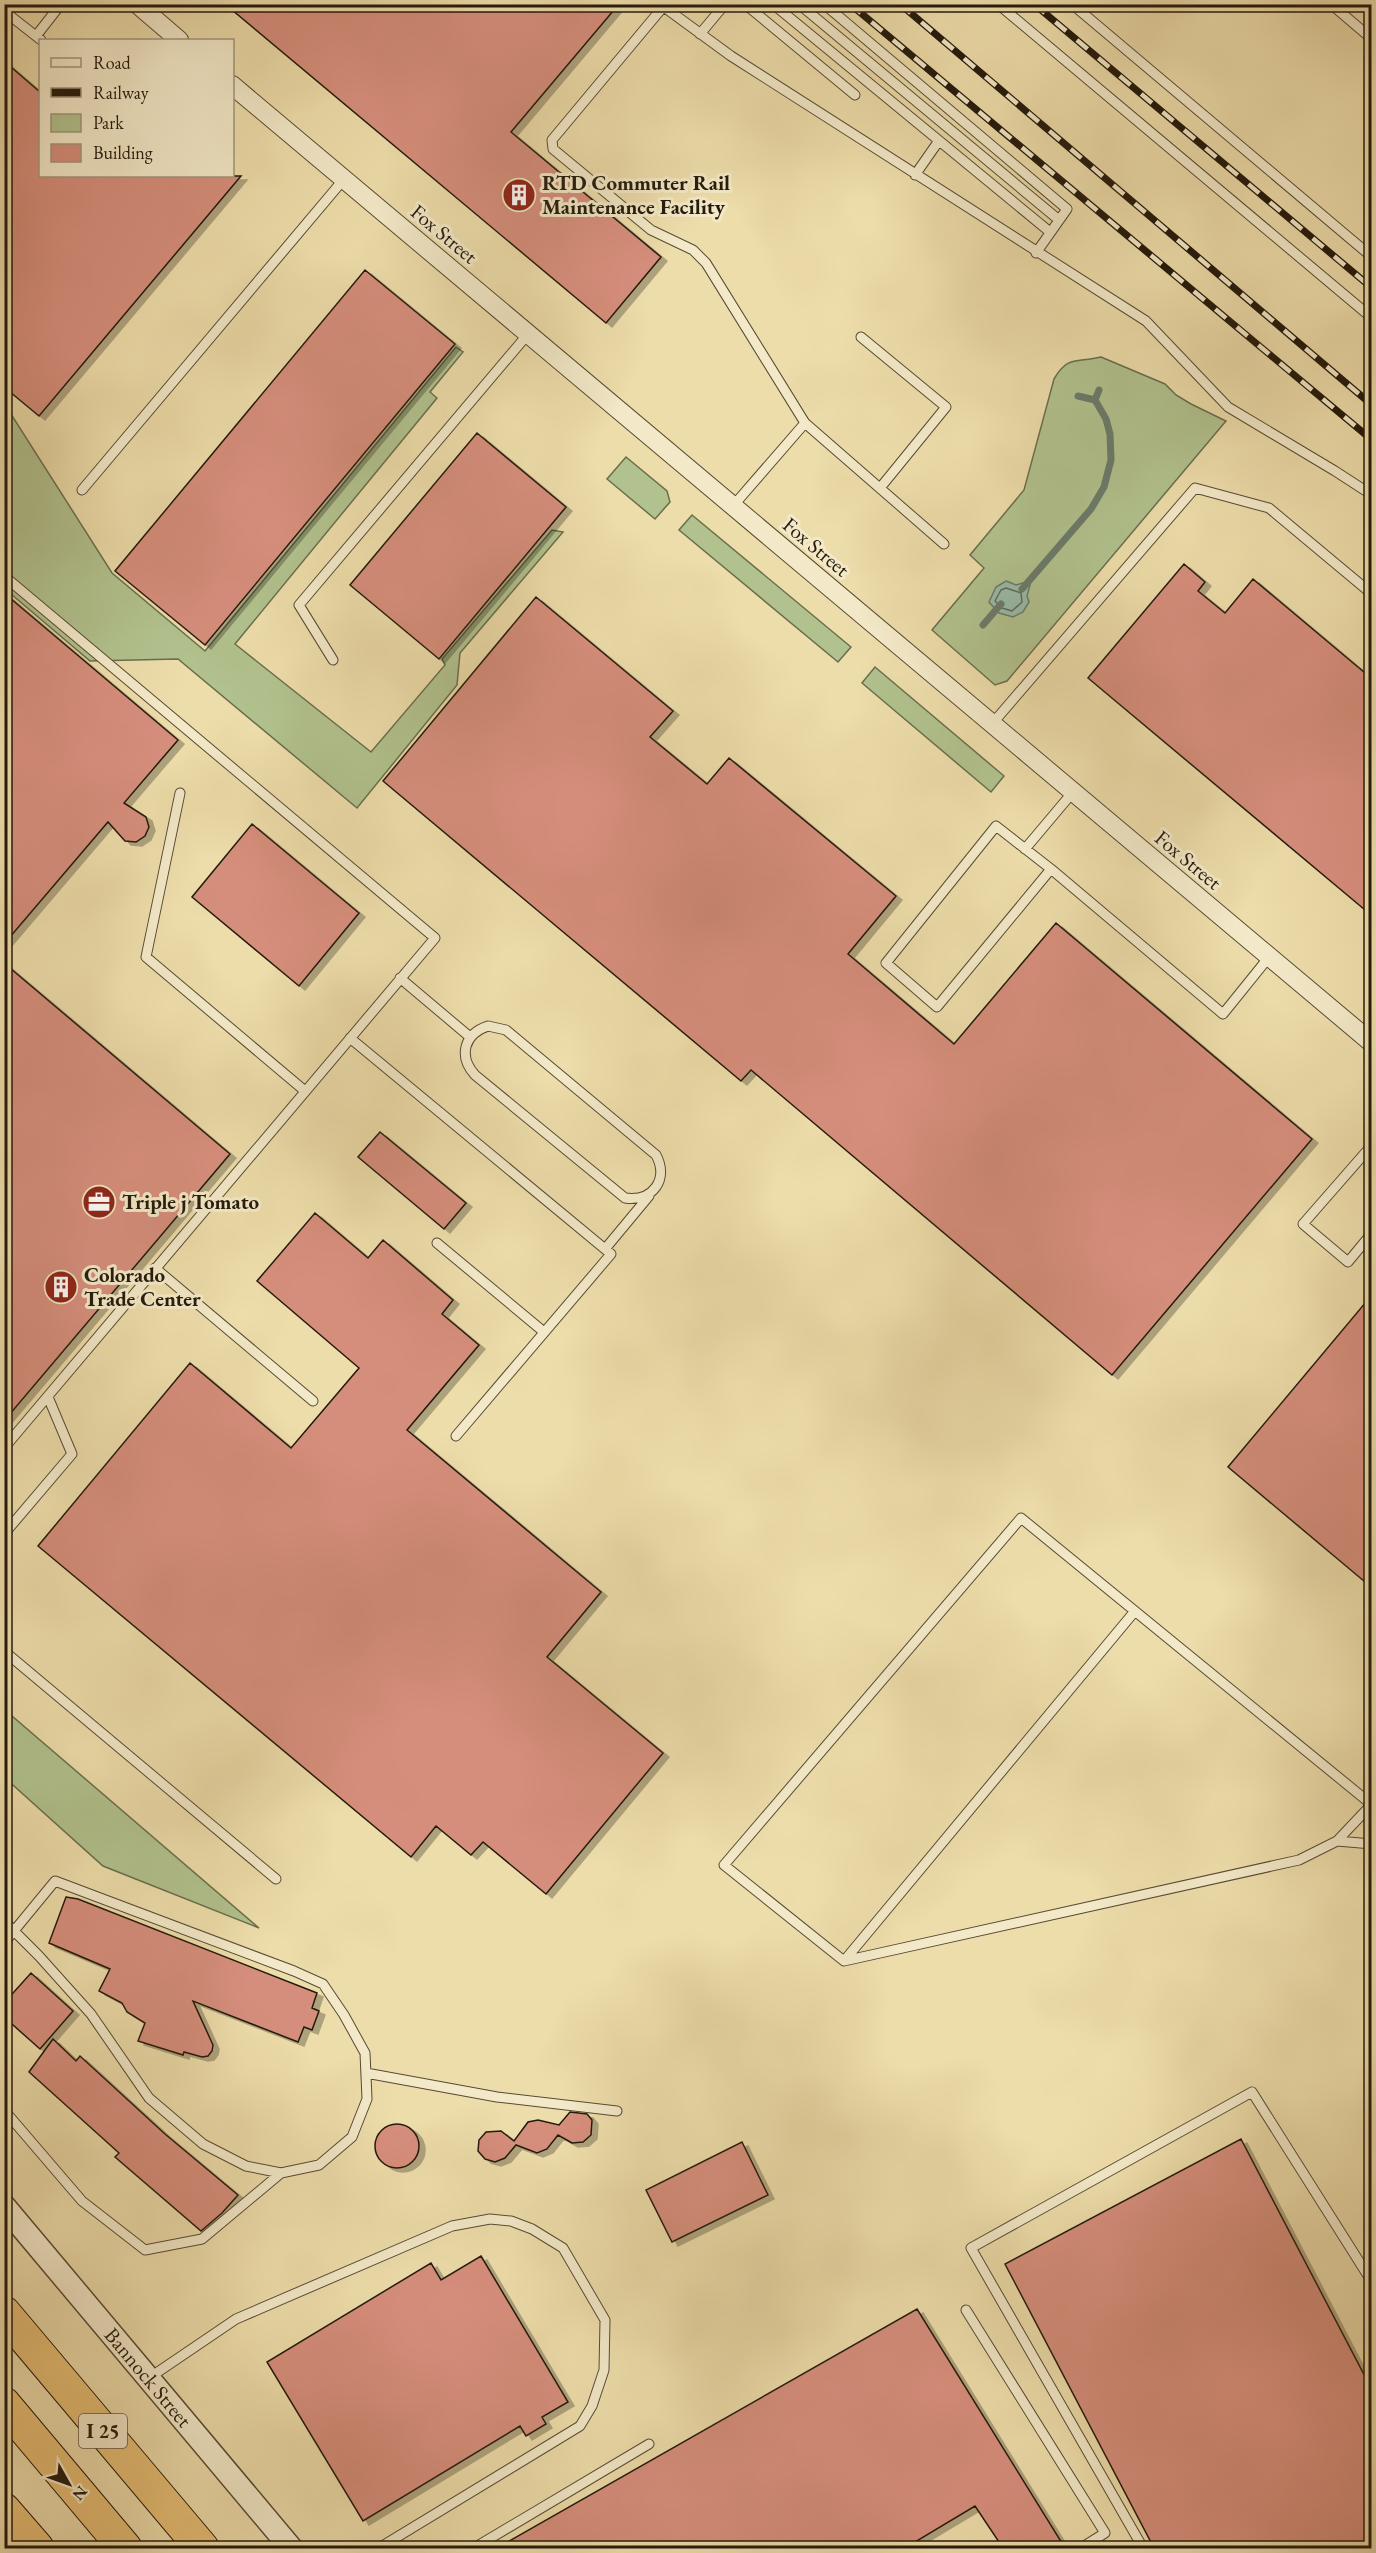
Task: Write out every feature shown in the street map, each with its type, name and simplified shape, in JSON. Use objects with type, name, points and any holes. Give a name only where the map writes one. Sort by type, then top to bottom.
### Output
[{"type":"highway","name":"I 25","points":[[4,2313],[202,2548]]},
{"type":"highway","points":[[4,2404],[125,2548]]},
{"type":"highway","points":[[4,2510],[37,2548]]},
{"type":"street","points":[[136,4],[178,39]]},
{"type":"street","name":"Fox Street","points":[[234,87],[1371,1043]]},
{"type":"street","name":"Bannock Street","points":[[4,2206],[291,2548]]},
{"type":"lane","points":[[4,11],[38,38],[62,4]]},
{"type":"lane","points":[[745,4],[855,95]]},
{"type":"lane","points":[[773,4],[1050,232]]},
{"type":"lane","points":[[799,4],[1059,220]]},
{"type":"lane","points":[[824,4],[1067,209],[1036,253]]},
{"type":"lane","points":[[998,4],[1371,318]]},
{"type":"lane","points":[[1072,4],[1371,257]]},
{"type":"lane","points":[[1331,4],[1371,39]]},
{"type":"lane","points":[[944,544],[805,423],[706,263],[693,250],[651,230],[553,149],[552,140],[662,6],[731,56],[1036,253],[1146,321],[1228,407],[1371,495]]},
{"type":"lane","points":[[700,34],[722,6]]},
{"type":"lane","points":[[915,175],[938,142]]},
{"type":"lane","points":[[82,490],[344,179]]},
{"type":"lane","points":[[333,660],[299,605],[528,334]]},
{"type":"lane","points":[[861,337],[946,407],[880,488]]},
{"type":"lane","points":[[733,506],[805,423]]},
{"type":"lane","points":[[992,724],[1195,488],[1269,508],[1371,594]]},
{"type":"lane","points":[[4,576],[435,938],[4,1448]]},
{"type":"lane","points":[[1025,849],[1073,792]]},
{"type":"lane","points":[[180,793],[146,957],[305,1091]]},
{"type":"lane","points":[[1051,870],[937,1007],[886,963],[996,826],[1051,870],[1223,1014],[1269,957]]},
{"type":"lane","points":[[400,978],[470,1037]]},
{"type":"lane","points":[[605,1249],[657,1187],[662,1171],[656,1155],[506,1030],[498,1026],[489,1026],[480,1029],[470,1037],[464,1051],[465,1060],[475,1075],[626,1198],[643,1198],[657,1187]]},
{"type":"lane","points":[[350,1038],[611,1254],[456,1436]]},
{"type":"lane","points":[[1371,1145],[1303,1224],[1348,1262],[1371,1233]]},
{"type":"lane","points":[[437,1244],[544,1332]]},
{"type":"lane","points":[[155,1269],[313,1401]]},
{"type":"lane","points":[[4,1534],[72,1454],[48,1397]]},
{"type":"lane","points":[[1021,1518],[1371,1804],[1337,1841],[1299,1860],[844,1961],[724,1865],[1021,1518]]},
{"type":"lane","points":[[844,1961],[1135,1611]]},
{"type":"lane","points":[[4,1651],[276,1879]]},
{"type":"lane","points":[[1337,1841],[1371,1845]]},
{"type":"lane","points":[[4,1921],[15,1931],[91,2014],[148,2098],[203,2144],[246,2166],[281,2173],[319,2165],[352,2137],[368,2099],[365,2053],[323,1984],[55,1881],[15,1931],[4,1943]]},
{"type":"lane","points":[[366,2073],[497,2097],[617,2111]]},
{"type":"lane","points":[[1143,2548],[971,2248],[1252,2092],[1371,2282]]},
{"type":"lane","points":[[4,2110],[82,2201],[145,2250],[202,2239],[281,2173]]},
{"type":"lane","points":[[149,2379],[236,2319],[452,2226],[490,2219],[511,2221],[532,2229],[563,2248],[605,2320],[604,2370],[592,2406],[580,2426],[379,2548]]},
{"type":"lane","points":[[966,2310],[1105,2533],[1081,2548]]},
{"type":"lane","points":[[474,2548],[649,2444]]},
{"type":"green space","points":[[456,347],[463,352],[430,392],[437,398],[235,644],[371,752],[445,665],[442,659],[552,530],[563,532],[460,653],[457,685],[357,808],[178,659],[90,661],[5,589],[4,403],[112,573],[205,651]]},
{"type":"green space","points":[[1101,357],[1165,384],[1176,395],[1226,421],[1007,681],[995,685],[932,630],[984,568],[970,555],[1024,490],[1054,379],[1068,363]]},
{"type":"green space","points":[[626,457],[667,491],[670,502],[655,519],[607,479]]},
{"type":"green space","points":[[692,515],[851,647],[838,662],[679,530]]},
{"type":"green space","points":[[875,667],[1004,776],[991,792],[862,683]]},
{"type":"green space","points":[[5,1710],[259,1928],[103,1866],[5,1778]]},
{"type":"water","points":[[1006,581],[1016,585],[1026,582],[1030,585],[1027,596],[1029,602],[1023,612],[1013,617],[999,613],[989,602],[996,587]]},
{"type":"building","name":"RTD Commuter Rail Maintenance Facility","points":[[225,4],[619,4],[511,132],[661,257],[606,323]]},
{"type":"building","points":[[4,61],[39,91],[39,177],[241,176],[39,416],[4,387]]},
{"type":"building","points":[[365,270],[455,344],[205,645],[115,571]]},
{"type":"building","points":[[477,433],[566,507],[439,659],[350,585]]},
{"type":"building","points":[[1184,564],[1205,582],[1198,591],[1225,613],[1253,579],[1371,678],[1371,915],[1088,678]]},
{"type":"building","points":[[4,593],[178,740],[124,803],[146,817],[149,827],[145,836],[136,842],[125,841],[108,822],[4,944]]},
{"type":"building","points":[[536,597],[673,711],[650,737],[707,784],[729,758],[896,896],[848,954],[954,1044],[1056,923],[1312,1139],[1112,1375],[751,1070],[741,1081],[383,781]]},
{"type":"building","points":[[252,824],[359,913],[299,986],[192,897]]},
{"type":"building","name":"Colorado Trade Center","points":[[4,963],[230,1154],[4,1421]]},
{"type":"building","points":[[380,1132],[466,1203],[444,1229],[358,1157]]},
{"type":"building","points":[[315,1213],[368,1258],[383,1240],[453,1300],[442,1314],[479,1345],[407,1430],[601,1592],[547,1657],[663,1753],[546,1894],[483,1842],[471,1855],[436,1826],[411,1857],[38,1546],[190,1363],[291,1448],[359,1368],[257,1281]]},
{"type":"building","points":[[1371,1296],[1371,1587],[1228,1467]]},
{"type":"building","points":[[66,1897],[78,1899],[317,1993],[312,2008],[319,2011],[312,2030],[304,2027],[298,2042],[193,2001],[213,2045],[208,2056],[202,2057],[184,2052],[183,2055],[138,2041],[145,2023],[127,2012],[122,2003],[99,1991],[110,1969],[49,1943]]},
{"type":"building","points":[[31,1973],[73,2011],[40,2049],[4,2017],[4,2003]]},
{"type":"building","points":[[53,2039],[76,2061],[80,2056],[165,2134],[238,2195],[222,2213],[201,2231],[115,2157],[119,2153],[29,2072]]},
{"type":"building","points":[[570,2112],[587,2114],[592,2120],[591,2135],[583,2142],[572,2143],[558,2135],[547,2149],[537,2153],[516,2145],[505,2158],[495,2162],[485,2159],[478,2151],[479,2140],[486,2132],[501,2131],[514,2141],[528,2122],[538,2120],[559,2125]]},
{"type":"building","points":[[397,2124],[412,2131],[419,2146],[412,2161],[397,2168],[382,2161],[375,2146],[382,2131]]},
{"type":"building","points":[[1241,2139],[1371,2388],[1371,2548],[1154,2548],[1005,2264]]},
{"type":"building","points":[[742,2142],[768,2195],[672,2242],[646,2190]]},
{"type":"building","points":[[481,2256],[568,2402],[542,2417],[546,2424],[526,2436],[520,2426],[363,2521],[267,2362],[431,2263],[441,2280]]},
{"type":"building","points":[[917,2309],[1065,2548],[1003,2548],[975,2506],[905,2548],[497,2548]]},
{"type":"waterway","points":[[1095,400],[1099,390]]},
{"type":"waterway","points":[[1022,589],[1091,509],[1104,487],[1111,460],[1110,434],[1106,419],[1095,400],[1078,396]]},
{"type":"waterway","points":[[983,625],[1001,604]]},
{"type":"railway","points":[[850,4],[1372,440]]},
{"type":"railway","points":[[900,4],[1372,405]]},
{"type":"railway","points":[[1034,4],[1372,288]]},
{"type":"place","name":"RTD Commuter Rail Maintenance Facility","points":[[519,195]]},
{"type":"place","name":"Triple j Tomato","points":[[99,1202]]},
{"type":"place","name":"Colorado Trade Center","points":[[61,1287]]}]
